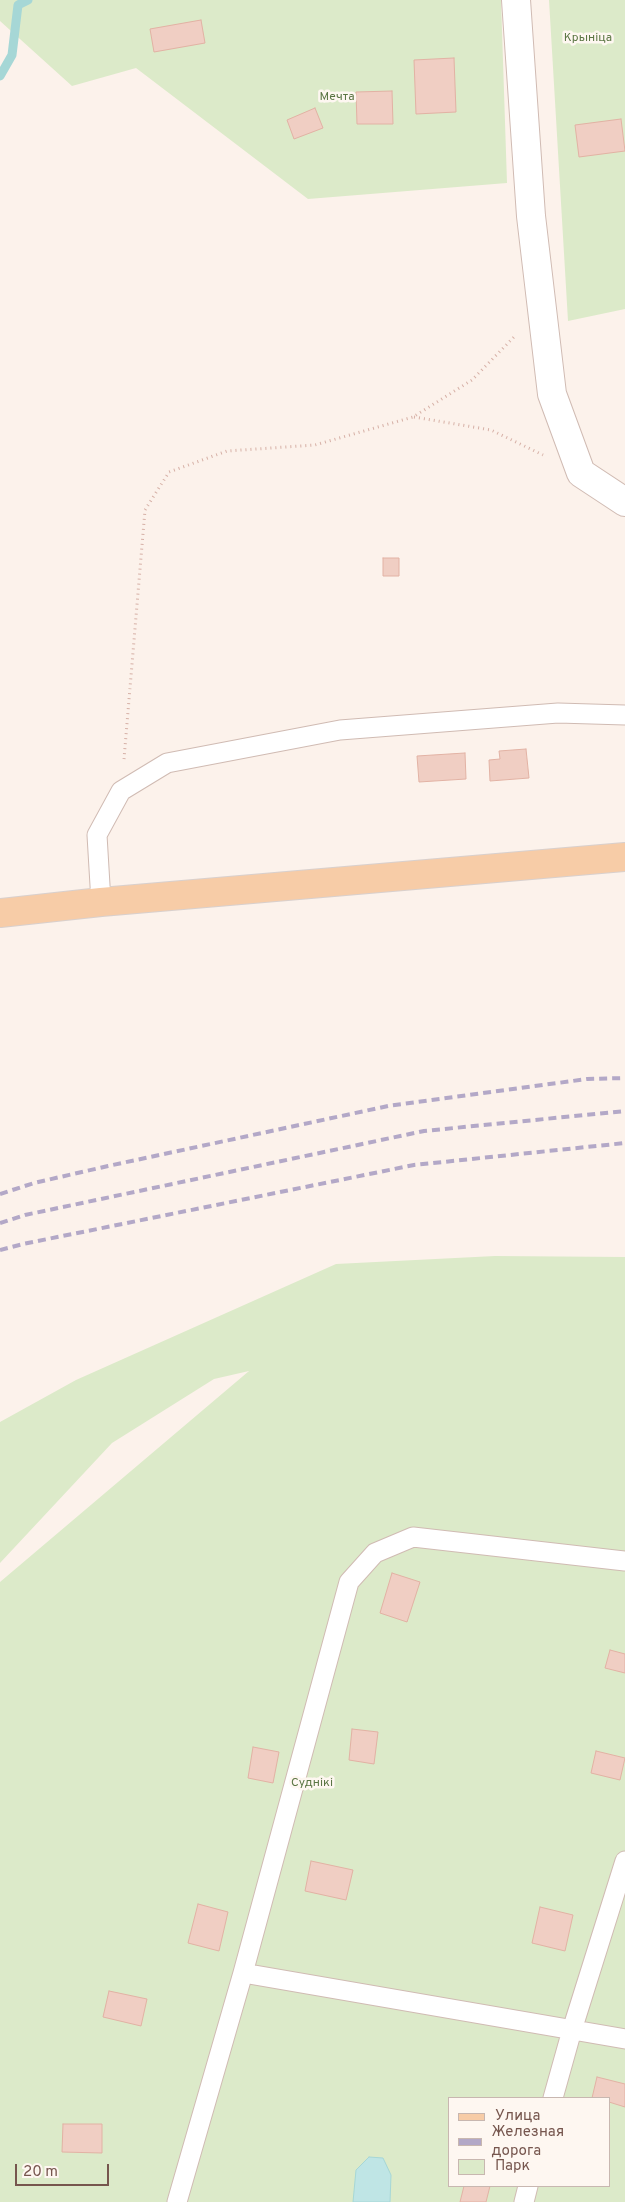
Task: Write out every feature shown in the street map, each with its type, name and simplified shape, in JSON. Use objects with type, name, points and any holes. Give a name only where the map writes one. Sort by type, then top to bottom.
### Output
[{"type":"main road","points":[[0,914],[100,902],[625,857]]},
{"type":"street","points":[[516,0],[531,216],[552,394],[581,473],[625,502]]},
{"type":"lane","points":[[100,902],[97,835],[122,791],[167,763],[340,730],[558,713],[625,715]]},
{"type":"lane","points":[[177,2202],[243,1974],[348,1582],[375,1553],[413,1537],[625,1561]]},
{"type":"lane","points":[[553,2097],[572,2030],[625,1861]]},
{"type":"lane","points":[[243,1974],[625,2039]]},
{"type":"lane","points":[[524,2202],[528,2187]]},
{"type":"path","points":[[122,791],[145,510],[170,472],[227,451],[315,445],[413,416],[472,380],[516,335]]},
{"type":"path","points":[[413,416],[491,430],[581,473]]},
{"type":"green space","name":"Мечта","points":[[0,0],[501,0],[507,183],[308,199],[136,68],[72,86],[0,21]]},
{"type":"green space","name":"Крыніца","points":[[549,0],[625,0],[625,309],[568,321]]},
{"type":"green space","name":"Суднікі","points":[[495,1256],[625,1257],[625,2202],[0,2202],[0,1582],[249,1371],[214,1379],[112,1443],[0,1563],[0,1422],[76,1380],[336,1264]]},
{"type":"water","points":[[369,2157],[383,2158],[391,2175],[390,2202],[353,2202],[356,2170]]},
{"type":"building","points":[[201,20],[205,43],[154,52],[150,29]]},
{"type":"building","points":[[454,58],[456,112],[416,114],[414,60]]},
{"type":"building","points":[[392,91],[393,124],[357,124],[356,92]]},
{"type":"building","points":[[315,108],[323,128],[294,139],[287,120]]},
{"type":"building","points":[[621,119],[625,151],[579,157],[575,125]]},
{"type":"building","points":[[383,558],[399,558],[399,576],[383,576]]},
{"type":"building","points":[[526,749],[529,778],[490,781],[489,760],[500,759],[499,751]]},
{"type":"building","points":[[465,753],[466,779],[419,782],[417,756]]},
{"type":"building","points":[[392,1573],[420,1582],[407,1622],[380,1613]]},
{"type":"building","points":[[610,1650],[625,1654],[625,1673],[605,1668]]},
{"type":"building","points":[[352,1729],[378,1732],[374,1764],[349,1760]]},
{"type":"building","points":[[253,1747],[279,1752],[273,1783],[248,1778]]},
{"type":"building","points":[[596,1751],[625,1758],[620,1780],[591,1773]]},
{"type":"building","points":[[311,1861],[353,1870],[346,1900],[305,1891]]},
{"type":"building","points":[[198,1904],[228,1912],[219,1951],[188,1943]]},
{"type":"building","points":[[540,1907],[573,1915],[565,1951],[532,1943]]},
{"type":"building","points":[[109,1991],[147,1999],[141,2026],[103,2017]]},
{"type":"building","points":[[597,2077],[625,2084],[625,2107],[610,2102],[610,2097],[592,2097]]},
{"type":"building","points":[[63,2124],[102,2124],[102,2153],[62,2152]]},
{"type":"building","points":[[464,2187],[490,2187],[486,2202],[460,2202]]},
{"type":"waterway","points":[[0,76],[12,55],[18,5],[28,0]]},
{"type":"railway","points":[[0,1194],[34,1183],[108,1166],[388,1106],[587,1079],[625,1078]]},
{"type":"railway","points":[[0,1223],[25,1215],[424,1131],[625,1111]]},
{"type":"railway","points":[[0,1250],[414,1165],[625,1143]]}]
